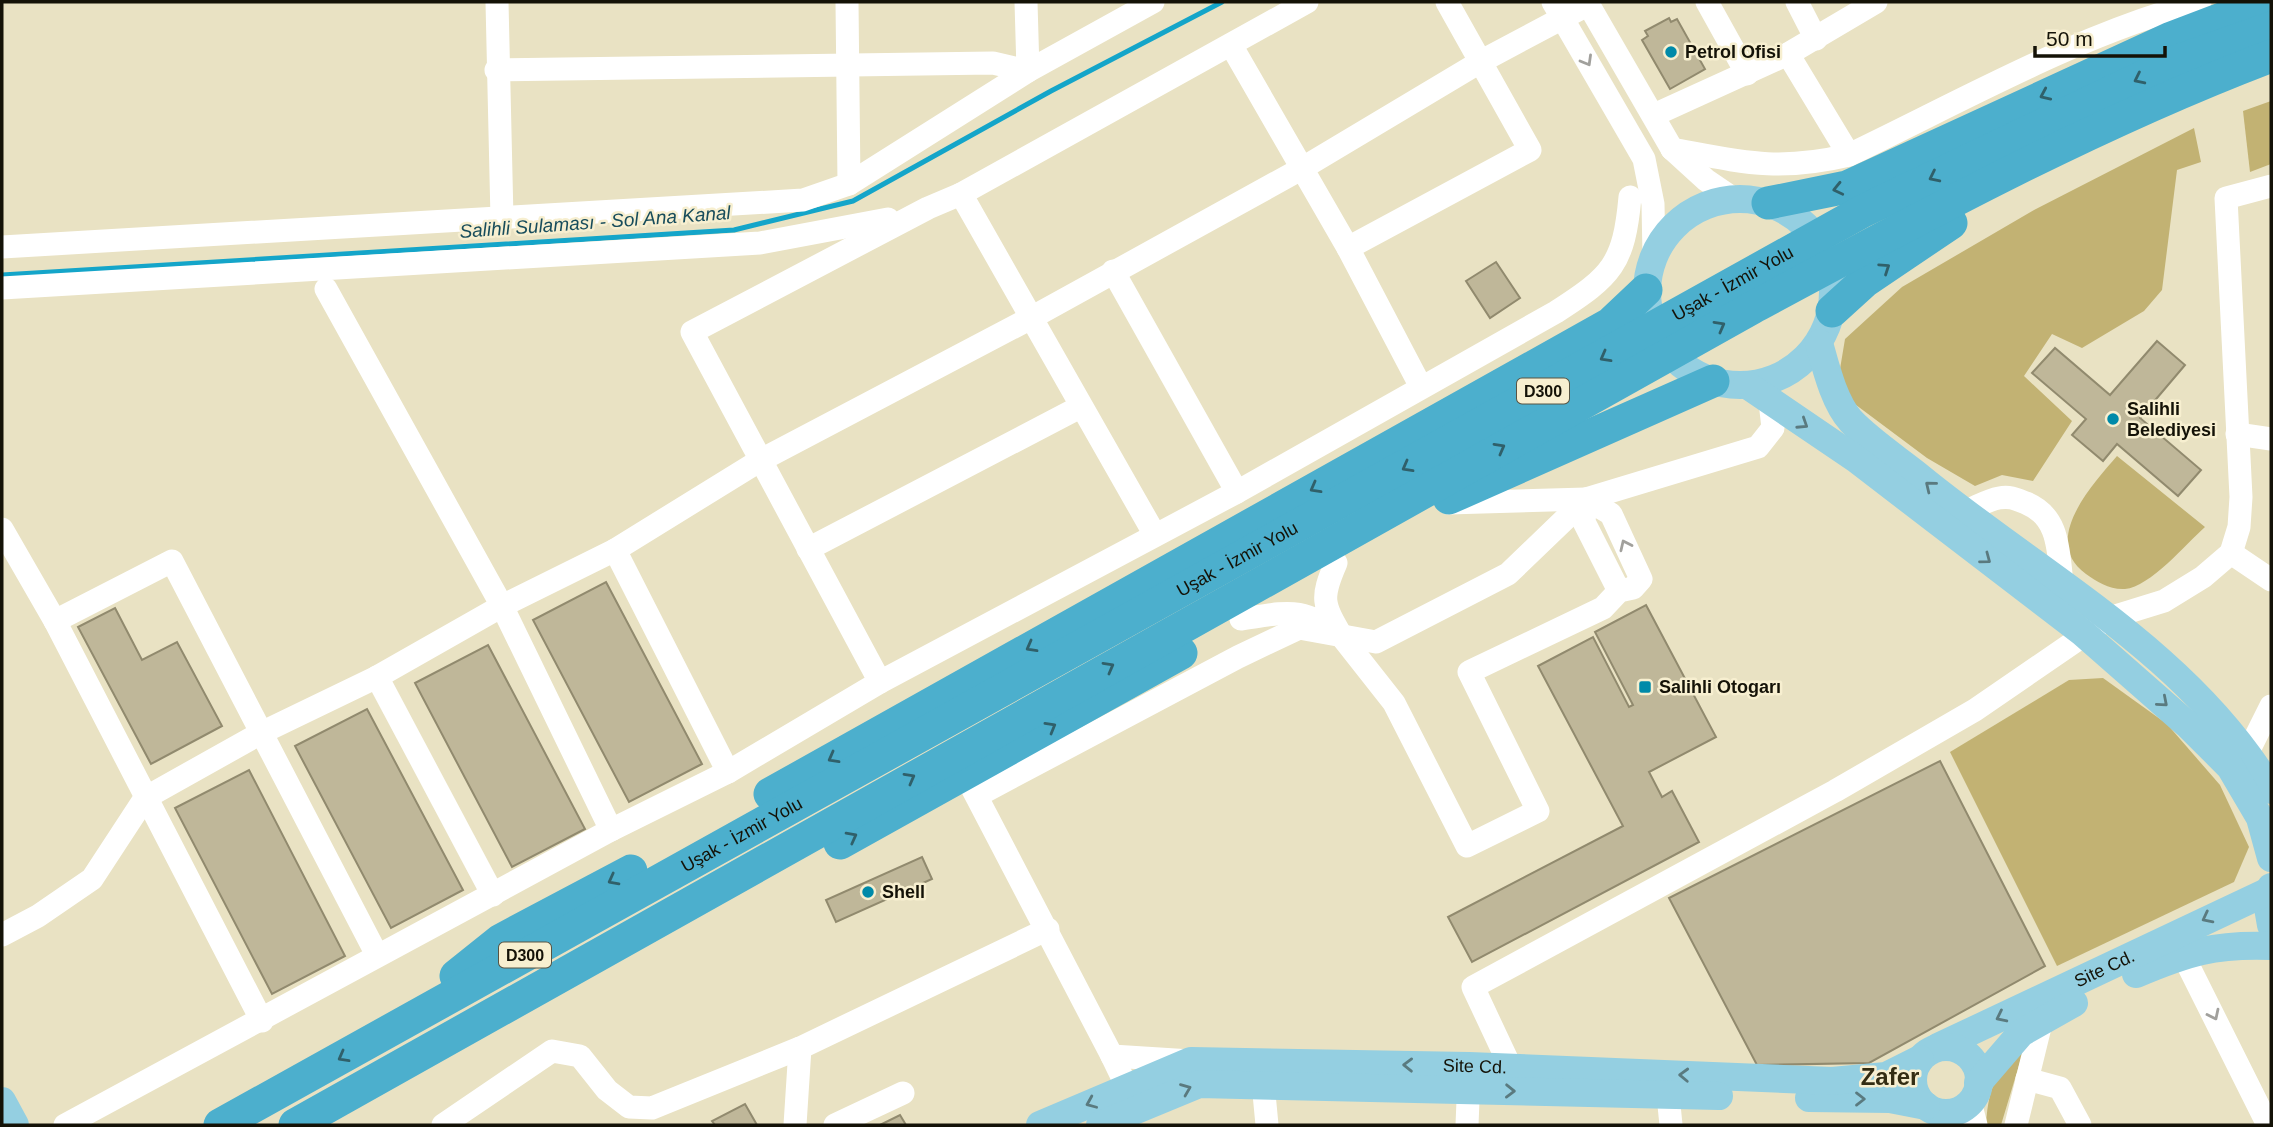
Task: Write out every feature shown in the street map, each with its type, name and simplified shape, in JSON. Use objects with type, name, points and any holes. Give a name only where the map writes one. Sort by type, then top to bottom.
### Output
[{"type":"highway","points":[[1768,203],[1847,187],[2169,39],[2266,2]]},
{"type":"highway","name":"Uşak - İzmir Yolu","points":[[295,1125],[398,1067],[841,799],[1863,211],[2172,63],[2271,28]]},
{"type":"highway","name":"Uşak - İzmir Yolu","points":[[220,1125],[384,1034],[841,799],[1871,244],[2184,89],[2271,56]]},
{"type":"highway","points":[[1832,311],[1865,281],[1957,219],[2101,146],[2271,79]]},
{"type":"highway","points":[[384,1034],[501,940],[678,845],[1610,324],[1647,290]]},
{"type":"highway","points":[[398,1067],[539,1005],[971,786],[1241,619],[1438,503],[1713,381]]},
{"type":"main road","points":[[1734,199],[1768,203],[1799,219],[1821,245],[1833,277],[1832,311],[1819,343],[1800,364],[1775,379],[1747,385],[1713,381],[1686,368],[1664,347],[1651,320],[1647,290],[1654,256],[1673,228],[1700,208],[1734,199]]},
{"type":"main road","points":[[1819,343],[1829,378],[1850,420],[1963,512],[2109,618],[2191,689],[2248,752],[2271,790]]},
{"type":"main road","points":[[1747,385],[1856,459],[2083,633],[2189,726],[2230,767],[2260,818],[2271,858]]},
{"type":"main road","points":[[2270,889],[2267,913],[2271,925]]},
{"type":"main road","name":"Site Cd.","points":[[1040,1125],[1126,1108],[1199,1084],[1469,1078],[1511,1068],[1832,1081],[1886,1076],[1929,1053],[2178,945],[2270,889]]},
{"type":"main road","points":[[1957,1111],[2021,1033],[2042,1018],[2178,945],[2271,946]]},
{"type":"main road","points":[[1948,1046],[1968,1055],[1974,1063],[1957,1111],[1914,1089],[1913,1074],[1929,1053],[1948,1046]]},
{"type":"main road","name":"Site Cd.","points":[[1100,1125],[1191,1061],[1469,1078],[1668,1095],[1890,1099],[1957,1111]]},
{"type":"main road","points":[[2,1101],[15,1125]]},
{"type":"street","points":[[497,2],[496,71],[502,219]]},
{"type":"street","points":[[847,2],[849,184]]},
{"type":"street","points":[[1026,2],[1028,71]]},
{"type":"street","points":[[2,247],[803,200],[849,184],[1028,71],[1153,2]]},
{"type":"street","points":[[880,682],[692,332],[928,208],[961,194],[1307,2]]},
{"type":"street","points":[[1348,248],[1530,150],[1447,2]]},
{"type":"street","points":[[1707,2],[1747,74]]},
{"type":"street","points":[[1797,2],[1816,39]]},
{"type":"street","points":[[1654,115],[1788,54],[1877,2]]},
{"type":"street","points":[[1672,149],[1755,165],[1808,165],[1849,155],[2150,8],[2200,2]]},
{"type":"street","points":[[2,934],[38,916],[92,879],[145,798],[261,733],[377,677],[502,606],[615,550],[759,461],[1031,318],[1301,169],[1480,62],[1557,9],[1588,3],[1672,149],[1706,180],[1734,199]]},
{"type":"street","points":[[1557,9],[1644,159],[1653,204],[1654,256]]},
{"type":"street","points":[[1231,45],[1348,248],[1421,387]]},
{"type":"street","points":[[1788,54],[1849,155]]},
{"type":"street","points":[[496,71],[993,63],[1028,71]]},
{"type":"street","points":[[1511,1068],[1473,987],[1835,791],[1975,710],[2083,633],[2109,618],[2164,601],[2203,577],[2231,553],[2240,517],[2226,198],[2271,186]]},
{"type":"street","points":[[961,194],[1155,535]]},
{"type":"street","points":[[65,1125],[262,1021],[611,830],[728,772],[880,682],[1237,492],[1556,312],[1593,288],[1616,260],[1626,236],[1630,197]]},
{"type":"street","points":[[2,288],[760,243],[858,226],[928,208]]},
{"type":"street","points":[[1114,271],[1237,492]]},
{"type":"street","points":[[326,289],[502,606],[611,830]]},
{"type":"street","points":[[1438,503],[1586,499],[1758,447],[1773,428],[1770,402]]},
{"type":"street","points":[[808,549],[1080,407]]},
{"type":"street","points":[[2237,434],[2271,439]]},
{"type":"street","points":[[1963,512],[1996,498],[2012,497],[2032,505],[2050,520],[2057,540],[2062,583]]},
{"type":"street","points":[[1336,563],[1324,590],[1328,613],[1342,637],[1394,703],[1467,846],[1538,811],[1469,672],[1603,608],[1619,591],[1584,522],[1586,499]]},
{"type":"street","points":[[1126,1108],[1112,1056],[971,786],[1299,628],[1376,642],[1508,574],[1586,499]]},
{"type":"street","points":[[2,529],[55,621],[262,1021]]},
{"type":"street","points":[[615,550],[728,772]]},
{"type":"street","points":[[2231,553],[2271,580]]},
{"type":"street","points":[[55,621],[172,561],[377,956]]},
{"type":"street","points":[[1241,619],[1288,612],[1307,615],[1317,617],[1342,637]]},
{"type":"street","points":[[377,677],[493,895]]},
{"type":"street","points":[[2248,752],[2271,706]]},
{"type":"street","points":[[443,1125],[552,1052],[580,1056],[607,1090],[629,1107],[652,1108],[800,1048],[1048,929]]},
{"type":"street","points":[[2178,945],[2268,1125]]},
{"type":"street","points":[[2015,1125],[2042,1018]]},
{"type":"street","points":[[795,1125],[800,1048]]},
{"type":"street","points":[[1112,1056],[1191,1061]]},
{"type":"street","points":[[1467,1125],[1469,1078]]},
{"type":"street","points":[[2027,1079],[2060,1088],[2080,1125]]},
{"type":"street","points":[[1264,1083],[1267,1125]]},
{"type":"street","points":[[835,1125],[903,1093]]},
{"type":"street","points":[[1668,1095],[1671,1125]]},
{"type":"shaded area","points":[[2271,101],[2271,164],[2250,172],[2243,111]]},
{"type":"shaded area","points":[[2194,128],[2201,162],[2177,170],[2162,290],[2144,311],[2082,348],[2052,334],[2024,376],[2072,421],[2033,481],[2002,475],[1975,486],[1927,458],[1844,396],[1840,369],[1845,339],[1902,287],[2034,210]]},
{"type":"shaded area","points":[[2117,456],[2205,527],[2156,573],[2125,589],[2109,587],[2086,574],[2073,561],[2068,546],[2069,530],[2084,497]]},
{"type":"shaded area","points":[[2103,678],[2167,724],[2220,785],[2249,847],[2234,882],[2057,966],[1950,752],[2069,680]]},
{"type":"shaded area","points":[[2026,1042],[2001,1125],[1986,1125],[1993,1087]]},
{"type":"building","points":[[1669,18],[1671,22],[1677,19],[1705,69],[1670,89],[1642,40],[1648,36],[1645,31]]},
{"type":"building","points":[[1496,262],[1520,298],[1490,318],[1466,281]]},
{"type":"building","name":"Salihli Belediyesi","points":[[2157,341],[2185,365],[2140,418],[2201,470],[2178,496],[2117,444],[2103,461],[2072,435],[2086,419],[2032,373],[2055,348],[2110,395]]},
{"type":"building","points":[[606,582],[702,764],[629,802],[533,620]]},
{"type":"building","points":[[1646,605],[1716,737],[1649,772],[1662,797],[1672,791],[1699,842],[1472,962],[1448,917],[1623,826],[1538,666],[1593,637],[1629,707],[1633,705],[1595,632]]},
{"type":"building","points":[[115,608],[142,660],[177,642],[222,726],[151,764],[78,627]]},
{"type":"building","points":[[488,645],[585,829],[512,867],[415,683]]},
{"type":"building","points":[[367,709],[463,890],[391,928],[295,746]]},
{"type":"building","points":[[1940,761],[2045,966],[1869,1063],[1757,1065],[1669,898]]},
{"type":"building","points":[[249,770],[345,956],[272,994],[175,808]]},
{"type":"building","points":[[922,857],[932,879],[836,922],[826,900]]},
{"type":"building","points":[[745,1104],[757,1125],[715,1125],[712,1121]]},
{"type":"building","points":[[900,1115],[906,1125],[880,1125]]},
{"type":"waterway","name":"Salihli Sulaması - Sol Ana Kanal","points":[[2,275],[734,230],[853,201],[1051,91],[1222,2]]},
{"type":"place","name":"Petrol Ofisi","points":[[1671,52]]},
{"type":"place","name":"Salihli Belediyesi","points":[[2113,419]]},
{"type":"place","name":"Salihli Otogarı","points":[[1645,687]]},
{"type":"place","name":"Shell","points":[[868,892]]},
{"type":"district","name":"Zafer","points":[[1890,1076]]}]
